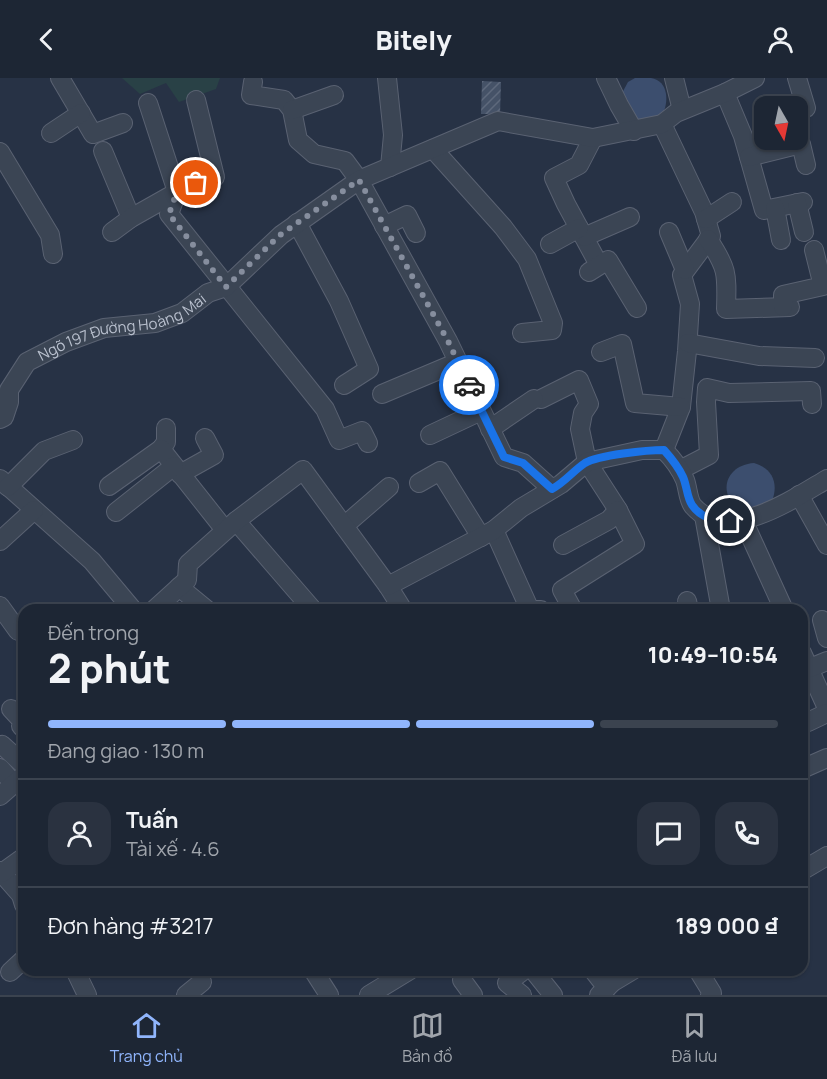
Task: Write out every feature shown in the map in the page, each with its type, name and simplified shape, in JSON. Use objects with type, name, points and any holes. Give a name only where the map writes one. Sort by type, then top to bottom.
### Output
[{"type":"street","points":[[60,78],[93,134],[123,123]]},
{"type":"street","points":[[387,78],[393,135],[390,167]]},
{"type":"street","points":[[606,78],[634,131]]},
{"type":"street","points":[[674,78],[682,110]]},
{"type":"street","name":"Ngõ 197 Đường Hoàng Mai","points":[[0,419],[4,417],[9,402],[9,390],[27,362],[66,342],[104,328],[155,323],[182,313],[208,293],[226,287],[280,235],[359,180],[498,121],[593,138],[662,124],[682,110],[755,78]]},
{"type":"street","points":[[798,78],[803,96]]},
{"type":"street","points":[[254,82],[251,95],[284,100],[292,110],[298,140],[314,154],[345,161],[359,180],[448,341],[504,457],[523,463],[552,489]]},
{"type":"street","points":[[725,93],[752,133],[749,157],[764,210],[800,203],[804,232]]},
{"type":"street","points":[[292,110],[334,95]]},
{"type":"street","points":[[112,232],[176,191],[215,177],[196,100]]},
{"type":"street","points":[[148,103],[176,191],[169,214],[326,409],[339,440],[362,431],[368,444]]},
{"type":"street","points":[[51,132],[81,113]]},
{"type":"street","points":[[662,124],[706,219],[711,236],[682,274],[690,304],[688,343],[681,407],[664,450]]},
{"type":"street","points":[[593,138],[579,165],[554,178],[582,232],[594,269],[608,260],[637,308]]},
{"type":"street","points":[[749,157],[801,144],[806,165]]},
{"type":"street","points":[[434,149],[503,227],[527,259],[553,323],[552,330],[522,333]]},
{"type":"street","points":[[103,151],[131,218]]},
{"type":"street","points":[[0,152],[50,235],[53,254]]},
{"type":"street","points":[[706,219],[732,202]]},
{"type":"street","points":[[775,208],[781,240]]},
{"type":"street","points":[[384,226],[407,215],[416,233]]},
{"type":"street","points":[[550,244],[630,217]]},
{"type":"street","points":[[297,224],[339,301],[369,369],[344,385]]},
{"type":"street","points":[[669,232],[685,270]]},
{"type":"street","points":[[708,239],[724,265],[727,280],[726,309],[787,307],[783,295],[823,286],[814,250]]},
{"type":"street","points":[[688,343],[759,356],[815,358]]},
{"type":"street","points":[[601,352],[622,344],[635,403],[681,407]]},
{"type":"street","points":[[382,394],[458,362]]},
{"type":"street","points":[[490,429],[538,399],[579,380],[589,404],[583,413],[580,429],[587,462],[618,510],[635,544],[562,590],[570,604]]},
{"type":"street","points":[[680,470],[709,455],[707,388],[729,393],[811,392],[812,404]]},
{"type":"street","points":[[430,435],[482,411]]},
{"type":"street","points":[[109,486],[161,449],[166,442],[166,428]]},
{"type":"street","points":[[116,512],[177,470],[214,455],[205,438]]},
{"type":"street","points":[[73,440],[44,450],[5,490],[34,510],[92,561],[128,604]]},
{"type":"street","points":[[161,449],[177,470],[307,604]]},
{"type":"street","points":[[388,586],[487,533],[521,508],[561,484],[587,462],[642,450],[664,450]]},
{"type":"street","points":[[664,450],[680,470],[691,504],[704,516],[717,522],[743,520],[771,511],[827,479]]},
{"type":"street","points":[[160,604],[186,580],[188,564],[230,526],[303,470],[399,604]]},
{"type":"street","points":[[419,483],[440,471],[487,533],[527,604]]},
{"type":"street","points":[[344,526],[389,487]]},
{"type":"street","points":[[799,495],[825,551]]},
{"type":"street","points":[[0,541],[34,510]]},
{"type":"street","points":[[562,545],[609,520],[618,510]]},
{"type":"street","points":[[704,516],[720,604]]},
{"type":"street","points":[[743,520],[781,604]]},
{"type":"street","points":[[179,587],[200,604]]},
{"type":"street","points":[[822,620],[827,638]]},
{"type":"street","points":[[808,661],[827,661]]},
{"type":"street","points":[[808,665],[827,708]]},
{"type":"street","points":[[11,709],[18,717]]},
{"type":"street","points":[[808,722],[827,713]]},
{"type":"street","points":[[0,746],[2,745],[18,760]]},
{"type":"street","points":[[808,766],[827,758]]},
{"type":"street","points":[[0,768],[13,785]]},
{"type":"street","points":[[808,866],[827,856]]},
{"type":"street","points":[[18,863],[3,878],[18,892]]},
{"type":"street","points":[[10,972],[18,965]]},
{"type":"street","points":[[78,976],[87,995]]},
{"type":"street","points":[[316,976],[329,995]]},
{"type":"street","points":[[369,995],[399,976]]},
{"type":"street","points":[[516,976],[507,983],[522,995]]},
{"type":"street","points":[[538,976],[553,995]]},
{"type":"street","points":[[596,976],[603,992],[625,976]]},
{"type":"street","points":[[706,976],[712,993],[710,995]]},
{"type":"street","points":[[462,980],[473,995]]},
{"type":"street","points":[[186,995],[202,982]]},
{"type":"street","points":[[175,995],[179,993],[181,995]]},
{"type":"green space","points":[[122,78],[220,78],[216,89],[179,102],[166,83],[140,94]]},
{"type":"water","points":[[635,78],[651,78],[661,83],[666,93],[666,105],[662,115],[633,121],[621,95],[628,82]]},
{"type":"water","points":[[754,463],[769,472],[774,482],[774,494],[772,501],[743,511],[729,498],[727,482],[736,469]]},
{"type":"building","points":[[482,81],[501,82],[500,114],[481,114]]},
{"type":"way so far","points":[[196,183],[176,189],[169,214],[226,287],[280,235],[359,180],[448,341],[469,385]]},
{"type":"route","points":[[469,385],[504,457],[523,463],[552,489],[587,462],[642,450],[664,450],[680,470],[691,504],[704,516],[717,522],[730,521]]}]
